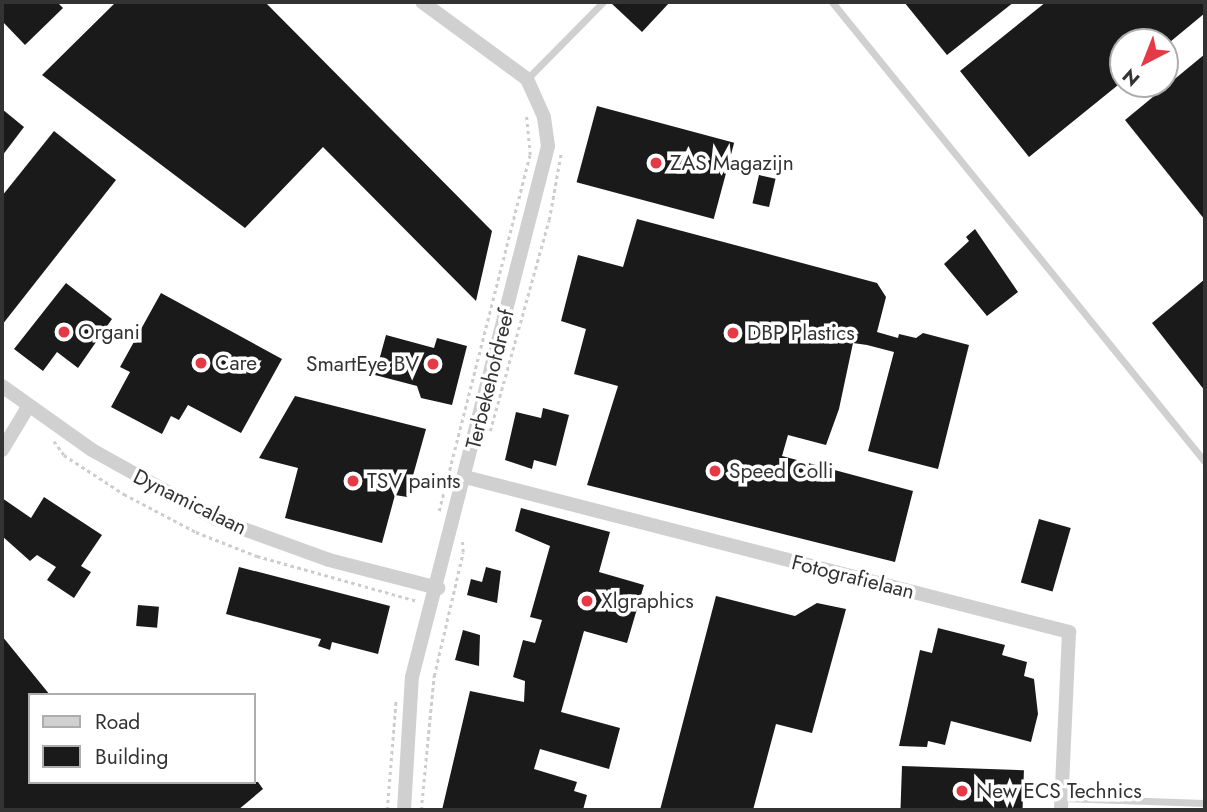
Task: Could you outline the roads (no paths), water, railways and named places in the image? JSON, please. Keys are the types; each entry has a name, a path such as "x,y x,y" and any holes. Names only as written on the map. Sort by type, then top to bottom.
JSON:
{"street":[{"name":"Terbekehofdreef","path":"404,810 412,677 438,588 544,174 548,146 544,117 527,79 422,2"},
{"name":"Dynamicalaan","path":"2,386 28,407 162,492 216,519 329,560 438,588"},
{"path":"2,450 28,407"},
{"name":"Fotografielaan","path":"465,477 1069,632 1061,804"}],"lane":[{"path":"527,79 603,2"},
{"path":"831,2 1205,462"},
{"path":"1061,804 1205,803"}],"place":[{"name":"ZAS Magazijn","path":"656,163"},
{"name":"Organi","path":"64,332"},
{"name":"DBP Plastics","path":"733,333"},
{"name":"Care","path":"201,363"},
{"name":"SmartEye BV","path":"433,364"},
{"name":"Speed Colli","path":"715,471"},
{"name":"TSV paints","path":"353,481"},
{"name":"Xlgraphics","path":"587,601"},
{"name":"New ECS Technics","path":"962,791"}]}
